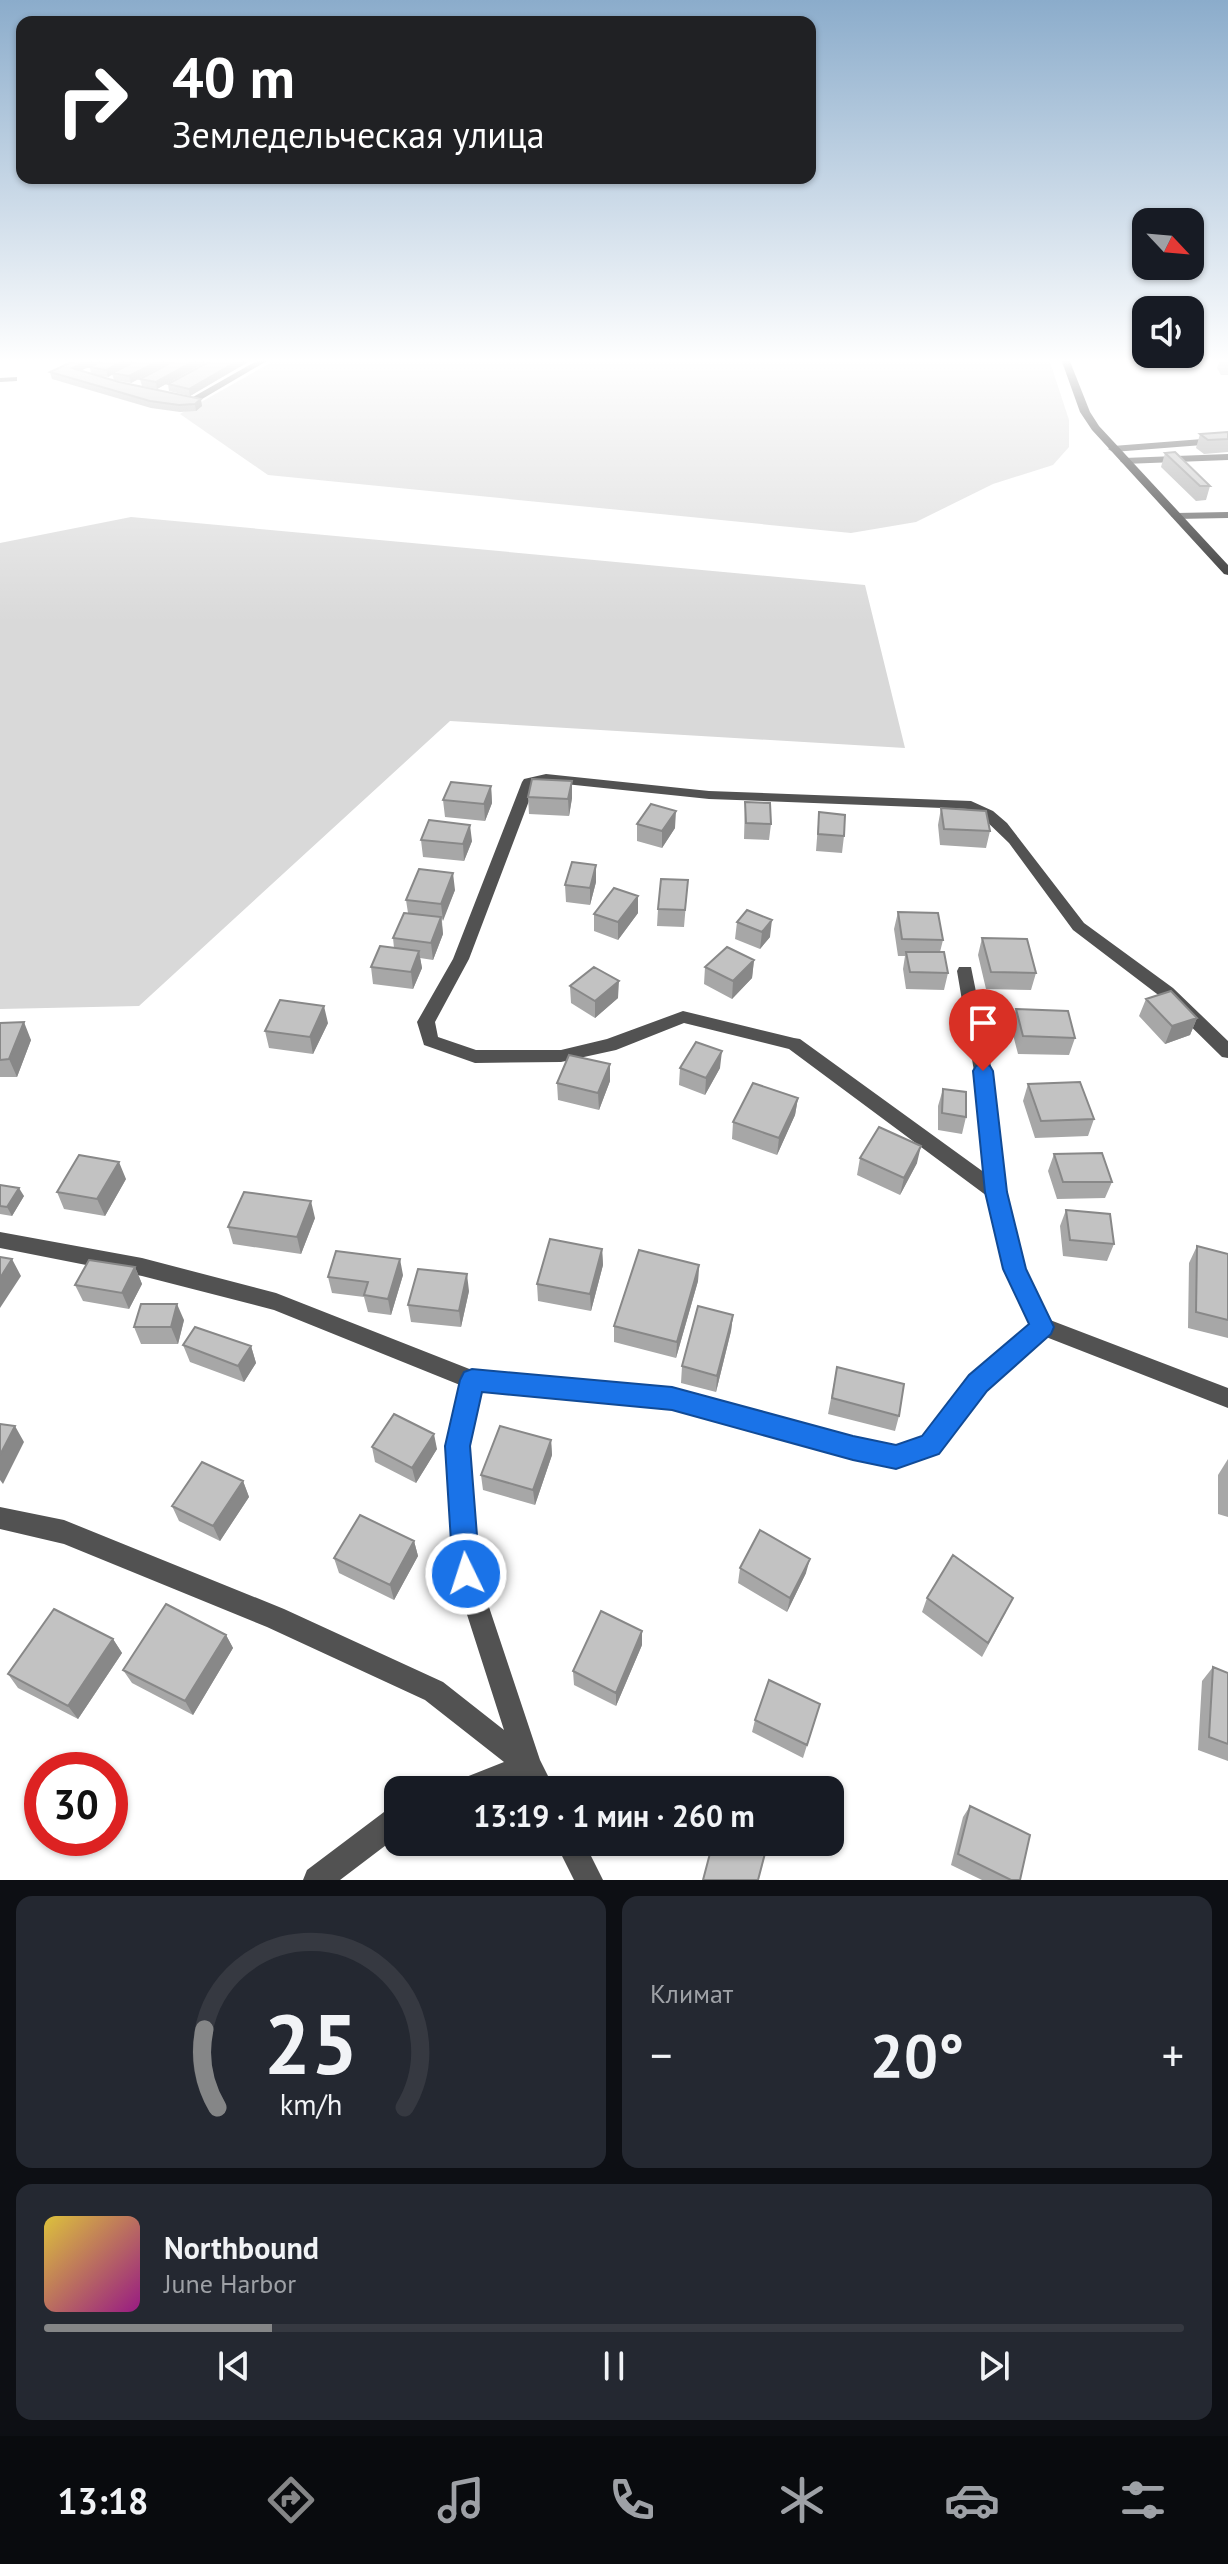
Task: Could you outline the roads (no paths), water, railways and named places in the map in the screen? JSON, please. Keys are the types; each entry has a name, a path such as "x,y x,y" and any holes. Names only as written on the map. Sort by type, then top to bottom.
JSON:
{"street":[{"path":"1113,449 1142,447"},
{"path":"1113,449 1228,572"},
{"path":"1176,516 1228,515"},
{"path":"996,1192 891,1112 794,1044 683,1017 610,1045 561,1056 475,1057 430,1041 426,1022 461,959 529,782 546,778 709,795 971,805 992,814 1045,879 1071,918 1160,987 1228,1052"},
{"path":"965,971 983,1071 996,1192 1015,1269 1043,1327 1228,1398"},
{"path":"0,1240 142,1267 276,1302 472,1380 672,1398 896,1457 930,1446 978,1383 1043,1327"},
{"path":"472,1380 457,1446 466,1574 535,1776"},
{"path":"0,1518 64,1532 275,1618 434,1691 529,1765"},
{"path":"501,1776 529,1765"},
{"path":"317,1880 384,1830"},
{"path":"576,1856 589,1880"}],"lane":[{"path":"1124,461 1228,457"},
{"path":"1170,460 1180,468"}]}
